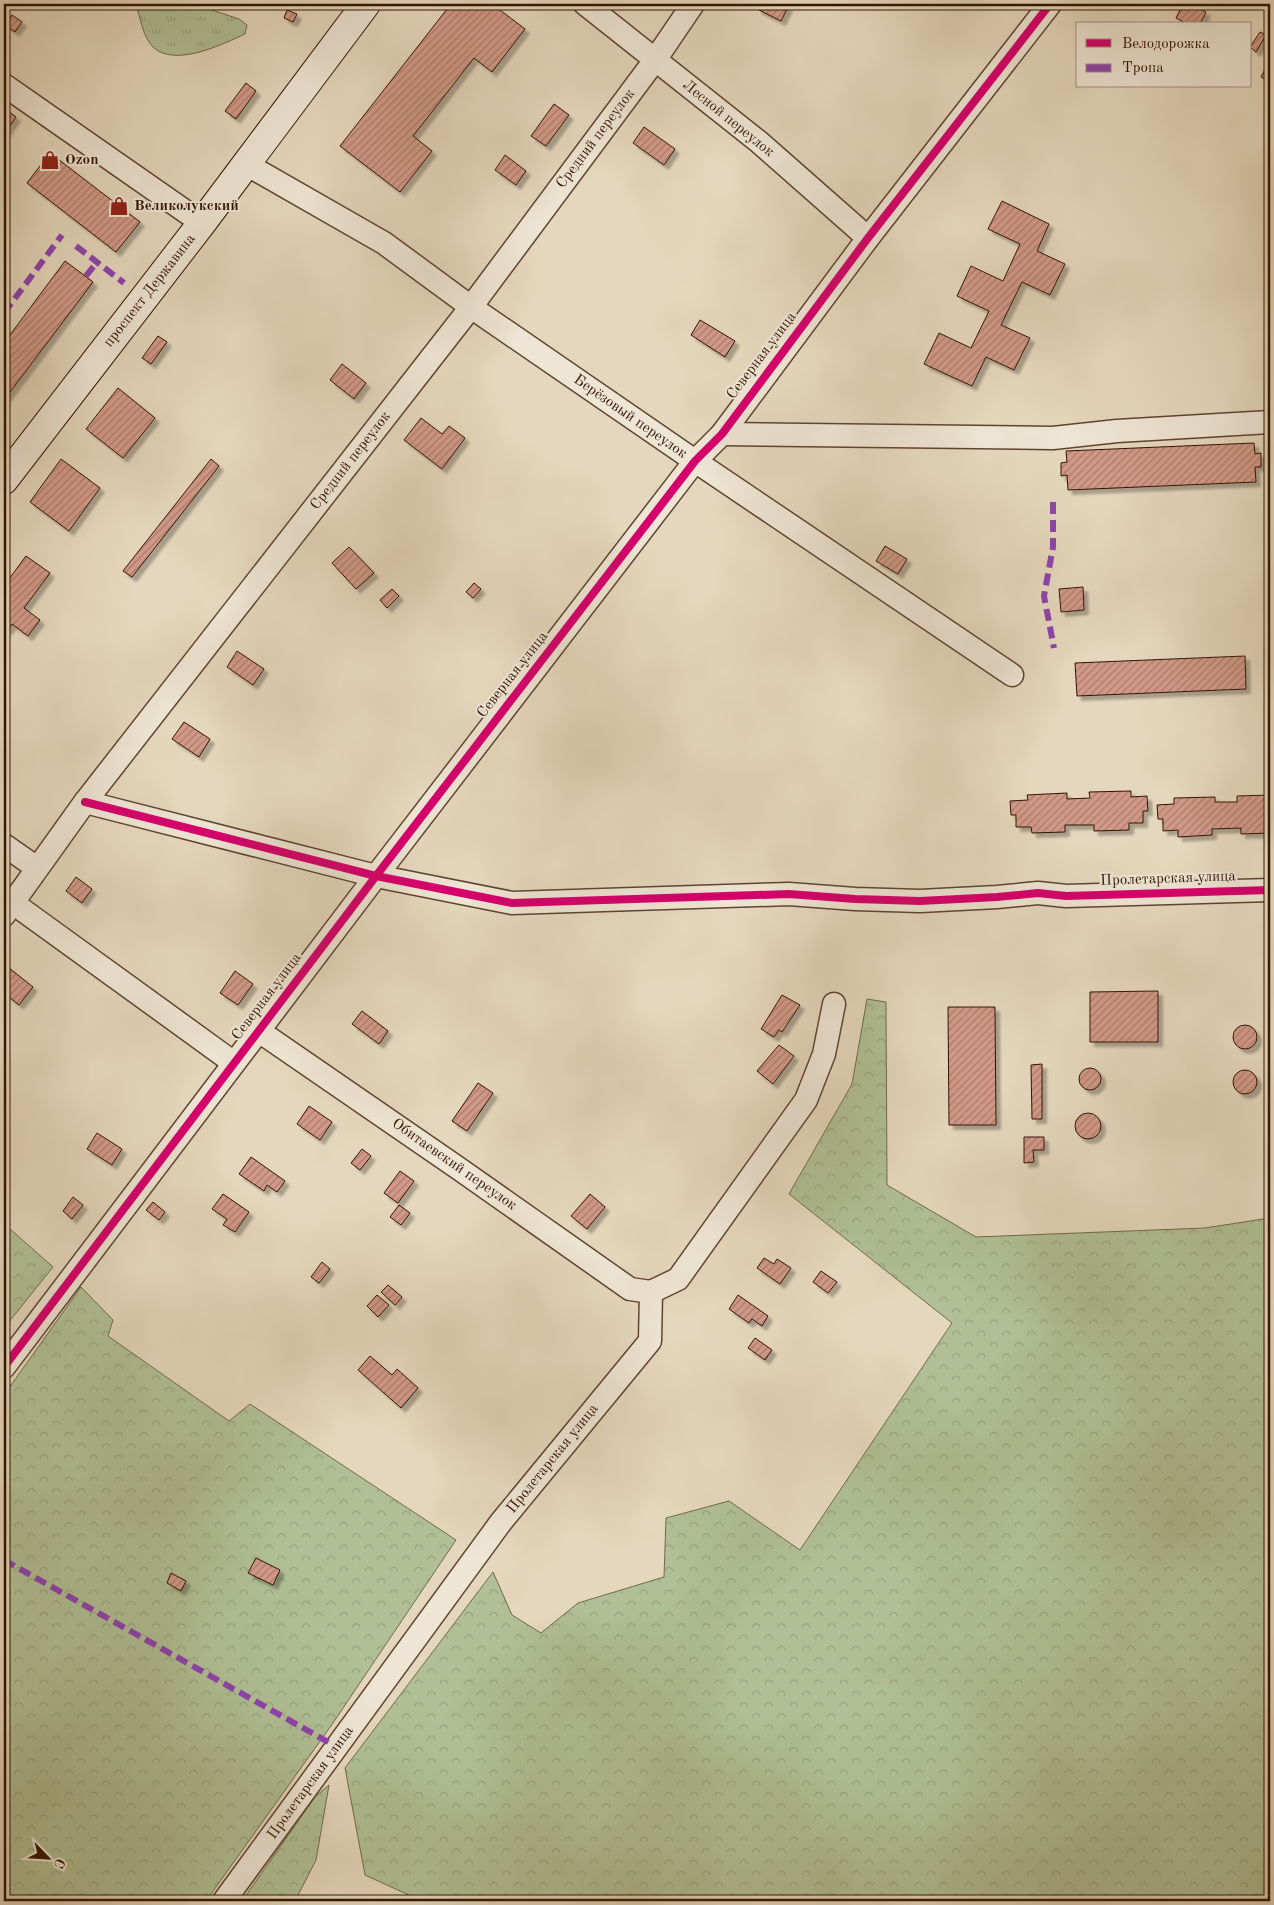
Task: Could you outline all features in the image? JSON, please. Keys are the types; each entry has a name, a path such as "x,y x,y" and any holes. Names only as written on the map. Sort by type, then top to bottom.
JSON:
{"main road":[{"name":"проспект Державина","path":"4,480 202,223 366,4"}],"street":[{"name":"Лесной переулок","path":"585,4 759,142 868,238"},
{"name":"Средний переулок","path":"9,909 85,802 471,307 655,60 693,4"},
{"name":"Северная улица","path":"4,1367 376,876 695,461 722,434 868,238 1050,4"},
{"path":"4,85 202,223"},
{"name":"Берёзовый переулок","path":"246,164 384,243 471,307 1012,675"},
{"path":"722,434 1053,438 1117,431 1270,422"},
{"name":"Пролетарская улица","path":"85,802 376,876 512,903 789,894 920,901 1038,893 1066,896 1270,890"},
{"path":"4,845 37,868"},
{"path":"9,909 234,1063"},
{"path":"651,1292 678,1279 806,1100 824,1054 834,1004"},
{"name":"Обитаевский переулок","path":"259,1031 458,1168 630,1290 651,1292"},
{"name":"Пролетарская улица","path":"224,1901 502,1522 650,1341 651,1292"}],"green space":[{"path":"136,4 194,4 239,19 247,25 245,34 212,48 186,55 162,53 153,47 147,38"},
{"path":"867,999 886,1002 887,1185 976,1237 1205,1228 1270,1218 1270,1901 422,1901 365,1875 345,1768 493,1572 512,1615 541,1633 578,1603 664,1577 666,1518 729,1501 800,1550 952,1323 789,1194 852,1084"},
{"path":"10,1229 53,1267 4,1328 4,1236"},
{"path":"81,1287 113,1320 108,1336 229,1421 250,1404 456,1540 333,1723 206,1901 4,1901 4,1395"},
{"path":"329,1785 316,1860 295,1901 242,1901 315,1797"}],"building":[{"path":"451,4 492,4 525,29 492,72 474,58 413,136 432,151 400,192 340,146"},
{"path":"759,4 782,4 788,7 781,21 757,9"},
{"path":"1183,4 1190,4 1206,12 1201,22 1183,22 1176,18"},
{"path":"287,10 297,14 293,22 284,18"},
{"path":"12,15 22,22 15,32 5,25"},
{"path":"1260,32 1266,35 1256,52 1252,49 1252,44"},
{"path":"1270,60 1270,82 1261,77"},
{"path":"246,83 256,91 236,119 225,111"},
{"path":"554,104 569,115 546,146 531,136"},
{"path":"4,108 16,117 4,134"},
{"path":"644,127 675,149 664,165 633,143"},
{"path":"50,153 140,222 116,252 27,183"},
{"path":"505,155 526,171 516,185 495,170"},
{"path":"1002,201 1049,224 1037,251 1065,264 1050,295 1022,282 1001,325 1030,338 1014,370 986,357 972,386 924,364 939,333 971,348 989,311 957,296 971,266 1003,281 1020,244 988,229"},
{"path":"65,261 93,282 4,400 4,343"},
{"path":"700,320 735,341 725,357 691,335"},
{"path":"158,336 167,342 151,364 142,358"},
{"path":"342,364 366,383 354,399 330,380"},
{"path":"118,388 155,418 123,458 86,429"},
{"path":"421,418 442,434 449,426 465,438 442,469 404,440"},
{"path":"1254,443 1255,454 1261,453 1261,467 1255,467 1256,482 1068,490 1067,475 1061,476 1061,463 1067,462 1066,451"},
{"path":"61,459 100,488 69,531 30,502"},
{"path":"211,459 219,466 132,577 123,571"},
{"path":"885,546 907,559 898,574 876,561"},
{"path":"349,547 374,573 356,589 332,563"},
{"path":"26,556 50,573 24,608 40,620 28,636 12,624 7,631 4,628 4,586"},
{"path":"474,583 481,589 473,598 466,592"},
{"path":"1083,587 1084,610 1061,612 1059,589"},
{"path":"392,589 399,596 387,608 380,600"},
{"path":"237,651 264,669 253,685 227,667"},
{"path":"1245,656 1246,689 1077,696 1075,663"},
{"path":"184,722 210,739 199,757 172,739"},
{"path":"1131,791 1131,797 1147,796 1148,811 1143,811 1143,823 1129,823 1129,830 1094,831 1094,825 1065,825 1065,832 1032,833 1031,827 1016,827 1016,815 1011,815 1010,801 1028,800 1027,795 1067,793 1067,799 1090,798 1089,792"},
{"path":"1270,795 1270,833 1241,834 1241,828 1212,829 1212,835 1178,837 1178,830 1163,831 1163,819 1158,819 1157,805 1174,804 1174,798 1215,797 1215,802 1237,802 1237,796"},
{"path":"76,877 92,889 82,903 66,891"},
{"path":"4,964 33,987 19,1005 4,993"},
{"path":"235,971 253,984 238,1005 220,993"},
{"path":"1158,991 1158,1042 1090,1042 1090,992"},
{"path":"782,995 800,1005 782,1032 779,1030 774,1037 761,1029"},
{"path":"948,1007 995,1007 996,1125 949,1125"},
{"path":"362,1011 388,1031 379,1044 352,1024"},
{"path":"1245,1025 1250,1026 1256,1032 1256,1042 1250,1048 1245,1049 1240,1048 1234,1042 1233,1037 1234,1032 1240,1026"},
{"path":"779,1045 794,1056 773,1084 757,1071"},
{"path":"1042,1064 1042,1119 1032,1119 1031,1065"},
{"path":"1086,1068 1094,1068 1101,1075 1101,1083 1094,1090 1086,1090 1079,1083 1079,1075"},
{"path":"1245,1070 1250,1071 1256,1077 1256,1087 1250,1093 1245,1094 1240,1093 1234,1087 1233,1082 1234,1077 1240,1071"},
{"path":"478,1083 493,1093 467,1131 452,1121"},
{"path":"309,1106 332,1122 320,1140 297,1124"},
{"path":"1088,1113 1097,1117 1101,1126 1097,1135 1088,1139 1079,1135 1075,1126 1079,1117"},
{"path":"97,1133 122,1149 112,1165 87,1149"},
{"path":"1024,1137 1044,1137 1044,1150 1033,1150 1034,1162 1024,1163"},
{"path":"362,1149 371,1156 360,1170 351,1163"},
{"path":"251,1157 285,1181 277,1192 267,1185 264,1191 239,1174"},
{"path":"400,1171 414,1181 398,1203 384,1193"},
{"path":"223,1194 249,1212 235,1232 223,1225 227,1219 212,1209"},
{"path":"590,1194 605,1207 587,1229 571,1216"},
{"path":"73,1197 83,1205 72,1219 63,1211"},
{"path":"153,1202 165,1212 159,1220 146,1210"},
{"path":"399,1205 410,1213 401,1225 390,1217"},
{"path":"764,1258 774,1264 777,1259 791,1268 780,1284 757,1268"},
{"path":"322,1262 330,1269 319,1283 311,1277"},
{"path":"821,1271 837,1282 828,1293 813,1282"},
{"path":"388,1285 402,1297 395,1305 381,1292"},
{"path":"377,1295 389,1305 378,1317 367,1306"},
{"path":"738,1295 768,1316 762,1326 752,1319 749,1323 729,1309"},
{"path":"755,1338 772,1350 765,1360 748,1348"},
{"path":"370,1356 392,1375 397,1369 418,1388 401,1408 358,1370"},
{"path":"256,1558 280,1570 273,1585 248,1573"},
{"path":"171,1573 186,1581 181,1591 167,1583"}],"marked path":[{"path":"4,313 62,235"},
{"path":"76,246 124,283"},
{"path":"86,276 97,262"},
{"path":"1053,502 1053,547 1044,596 1054,648"},
{"path":"4,1560 337,1747"}],"cycle path":[{"path":"4,1367 376,876 695,461 722,434 868,238 1050,4"},
{"path":"85,802 376,876 512,903 789,894 920,901 1038,893 1066,896 1270,890"}],"place":[{"name":"Ozon","path":"50,160"},
{"name":"Великолукский","path":"119,206"}]}
